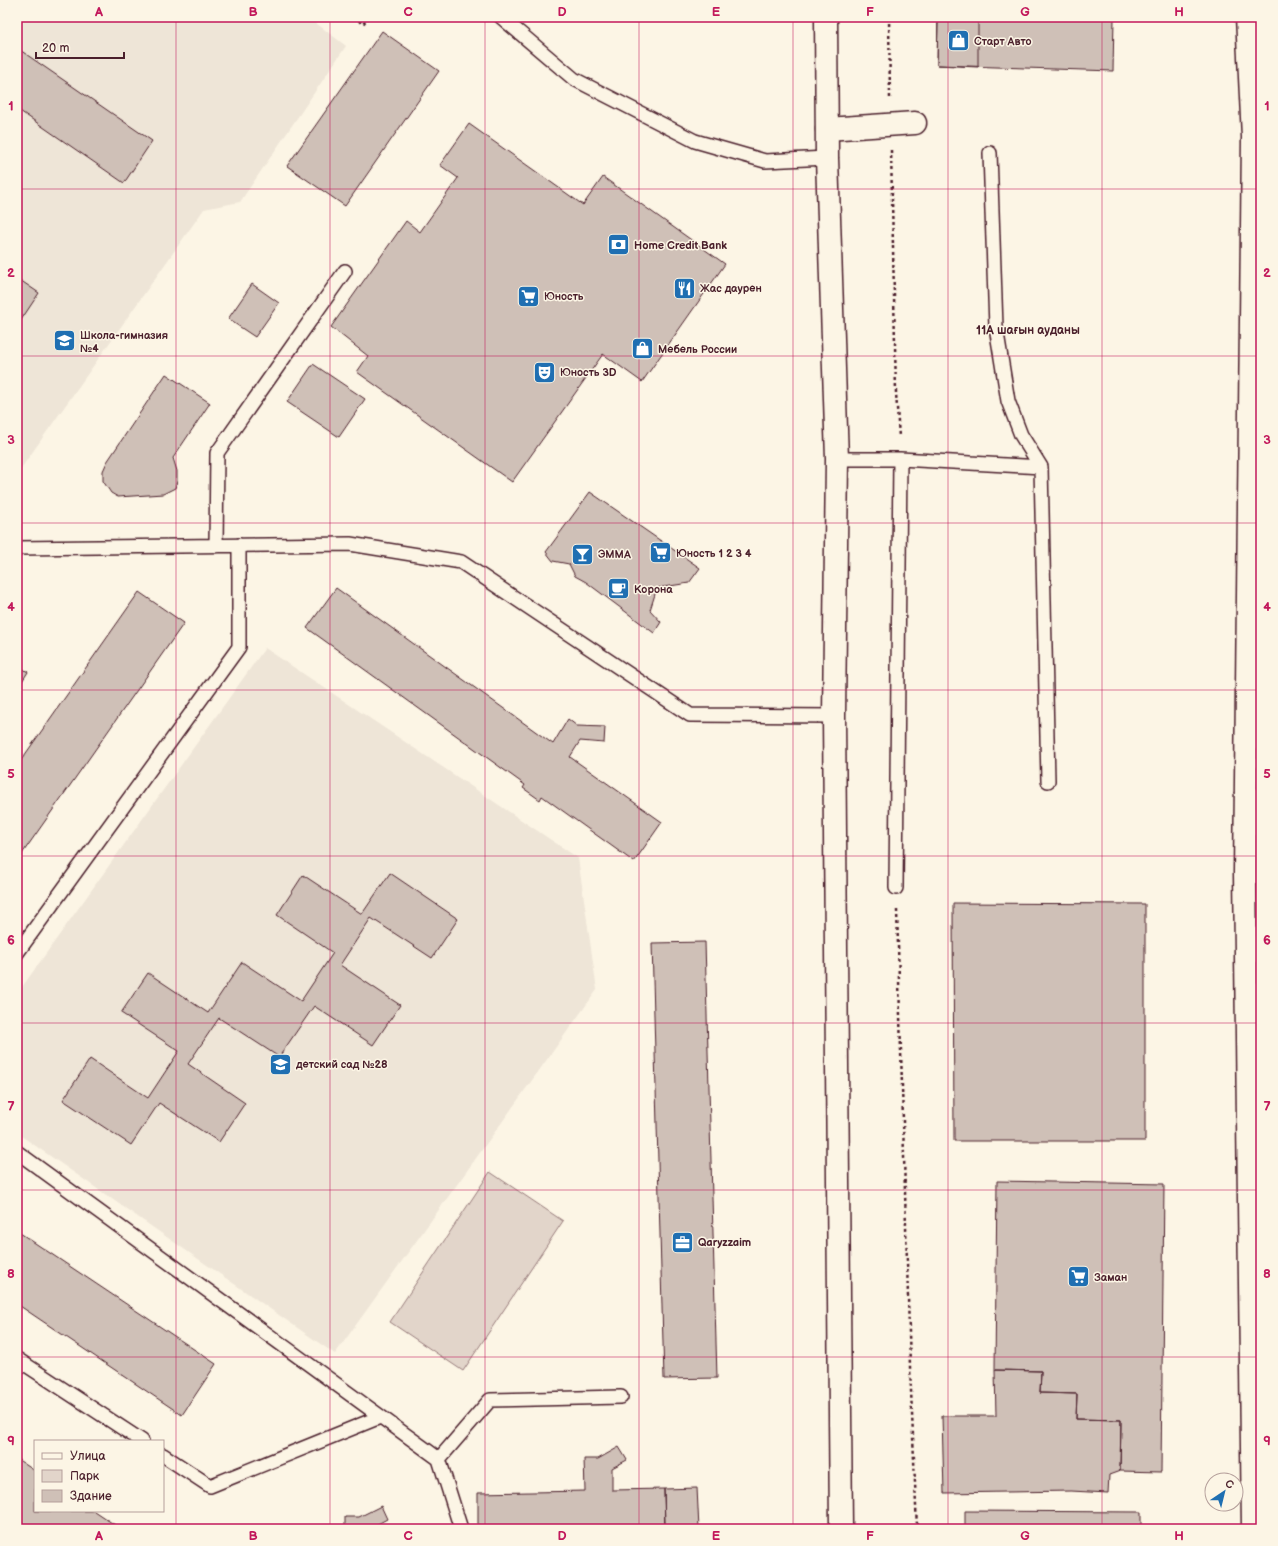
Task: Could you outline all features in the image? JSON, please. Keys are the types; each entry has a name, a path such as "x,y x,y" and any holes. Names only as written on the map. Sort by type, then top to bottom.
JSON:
{"main road":[{"path":"826,17 827,158 837,459 834,716 841,1529"},
{"path":"1247,17 1257,134 1245,872 1253,1529"},
{"path":"827,129 915,123"}],"lane":[{"path":"501,17 574,79 695,141 765,161 827,158"},
{"path":"990,153 996,327 1008,402 1021,435 1041,467 1048,781"},
{"path":"216,546 217,453 345,271"},
{"path":"837,459 900,460 1041,467"},
{"path":"896,888 900,460"},
{"path":"17,549 350,544 461,562 690,715 834,716"},
{"path":"17,953 239,647 239,545"},
{"path":"17,1152 439,1459 461,1529"},
{"path":"17,1359 140,1440"},
{"path":"439,1459 490,1400 621,1397"},
{"path":"164,1456 210,1486 380,1417"}],"path":[{"path":"354,17 363,24 368,17"},
{"path":"889,17 896,393 900,460"},
{"path":"896,888 910,1367 917,1529"}],"shaded area":[{"name":"Школа-гимназия №4","path":"17,17 308,17 346,46 240,202 204,209 17,474"},
{"name":"детский сад №28","path":"265,648 578,858 597,990 335,1354 17,1133 17,994"}],"green space":[{"path":"490,1172 563,1221 463,1371 390,1322"}],"building":[{"path":"938,17 1114,18 1113,71 937,65"},
{"name":"Старт Авто","path":"938,17 978,17 978,67 937,65"},
{"path":"382,31 439,71 345,206 287,166"},
{"path":"17,48 152,141 124,183 20,111 17,115"},
{"name":"Юность","path":"469,124 583,205 603,177 725,264 642,382 603,354 512,482 357,372 368,356 331,327 406,221 420,232 458,178 440,165"},
{"path":"17,278 39,293 17,326"},
{"path":"252,284 279,303 255,337 228,319"},
{"path":"313,364 365,399 339,437 287,402"},
{"path":"166,374 210,403 173,458 177,471 175,488 163,494 118,497 111,493 103,481 103,471 107,462"},
{"path":"590,492 700,568 689,583 657,588 650,610 661,622 654,633 586,582 575,576 569,564 553,561 546,552"},
{"path":"336,588 553,744 568,719 577,726 605,727 604,743 580,741 570,757 662,822 634,862 542,796 540,800 523,788 525,785 307,628"},
{"path":"139,592 184,623 17,861 17,766"},
{"path":"17,665 28,672 17,689"},
{"path":"390,873 458,919 432,958 371,918 340,965 400,1005 373,1045 314,1006 279,1057 219,1018 188,1064 245,1103 219,1142 159,1103 131,1145 63,1100 90,1059 148,1098 179,1051 121,1013 148,973 208,1013 242,962 301,1001 333,953 277,915 303,875 362,914"},
{"path":"953,903 1145,904 1145,1141 954,1141"},
{"path":"705,942 717,1378 664,1379 652,943"},
{"name":"Заман","path":"997,1181 1164,1184 1161,1472 1120,1471 1121,1420 1076,1419 1077,1394 1040,1393 1041,1371 995,1370"},
{"path":"17,1231 216,1364 182,1415 17,1304"},
{"path":"995,1370 1041,1371 1040,1393 1077,1394 1076,1419 1121,1420 1120,1471 1109,1475 1108,1493 1071,1491 944,1493 942,1416 996,1416"},
{"path":"619,1447 627,1460 612,1468 612,1490 664,1489 665,1529 478,1529 478,1493 585,1491 584,1459 598,1459"},
{"path":"17,1459 34,1470 34,1512 96,1512 121,1529 24,1529 17,1524"},
{"path":"697,1488 699,1529 665,1529 664,1489"},
{"path":"381,1506 387,1519 372,1527 372,1529 345,1529 345,1517 359,1517"},
{"path":"965,1511 1141,1512 1141,1529 965,1529"}],"place":[{"name":"Старт Авто","path":"958,41"},
{"name":"Home Credit Bank","path":"619,245"},
{"name":"Жас даурен","path":"685,288"},
{"name":"Юность","path":"528,296"},
{"name":"Школа-гимназия №4","path":"64,341"},
{"name":"Мебель России","path":"642,349"},
{"name":"Юность 3D","path":"544,372"},
{"name":"Юность 1 2 3 4","path":"661,553"},
{"name":"ЭММА","path":"582,554"},
{"name":"Корона","path":"618,589"},
{"name":"детский сад №28","path":"281,1064"},
{"name":"Qaryzzaim","path":"683,1242"},
{"name":"Заман","path":"1079,1277"}],"district":[{"name":"11А шағын ауданы","path":"1028,330"}]}
